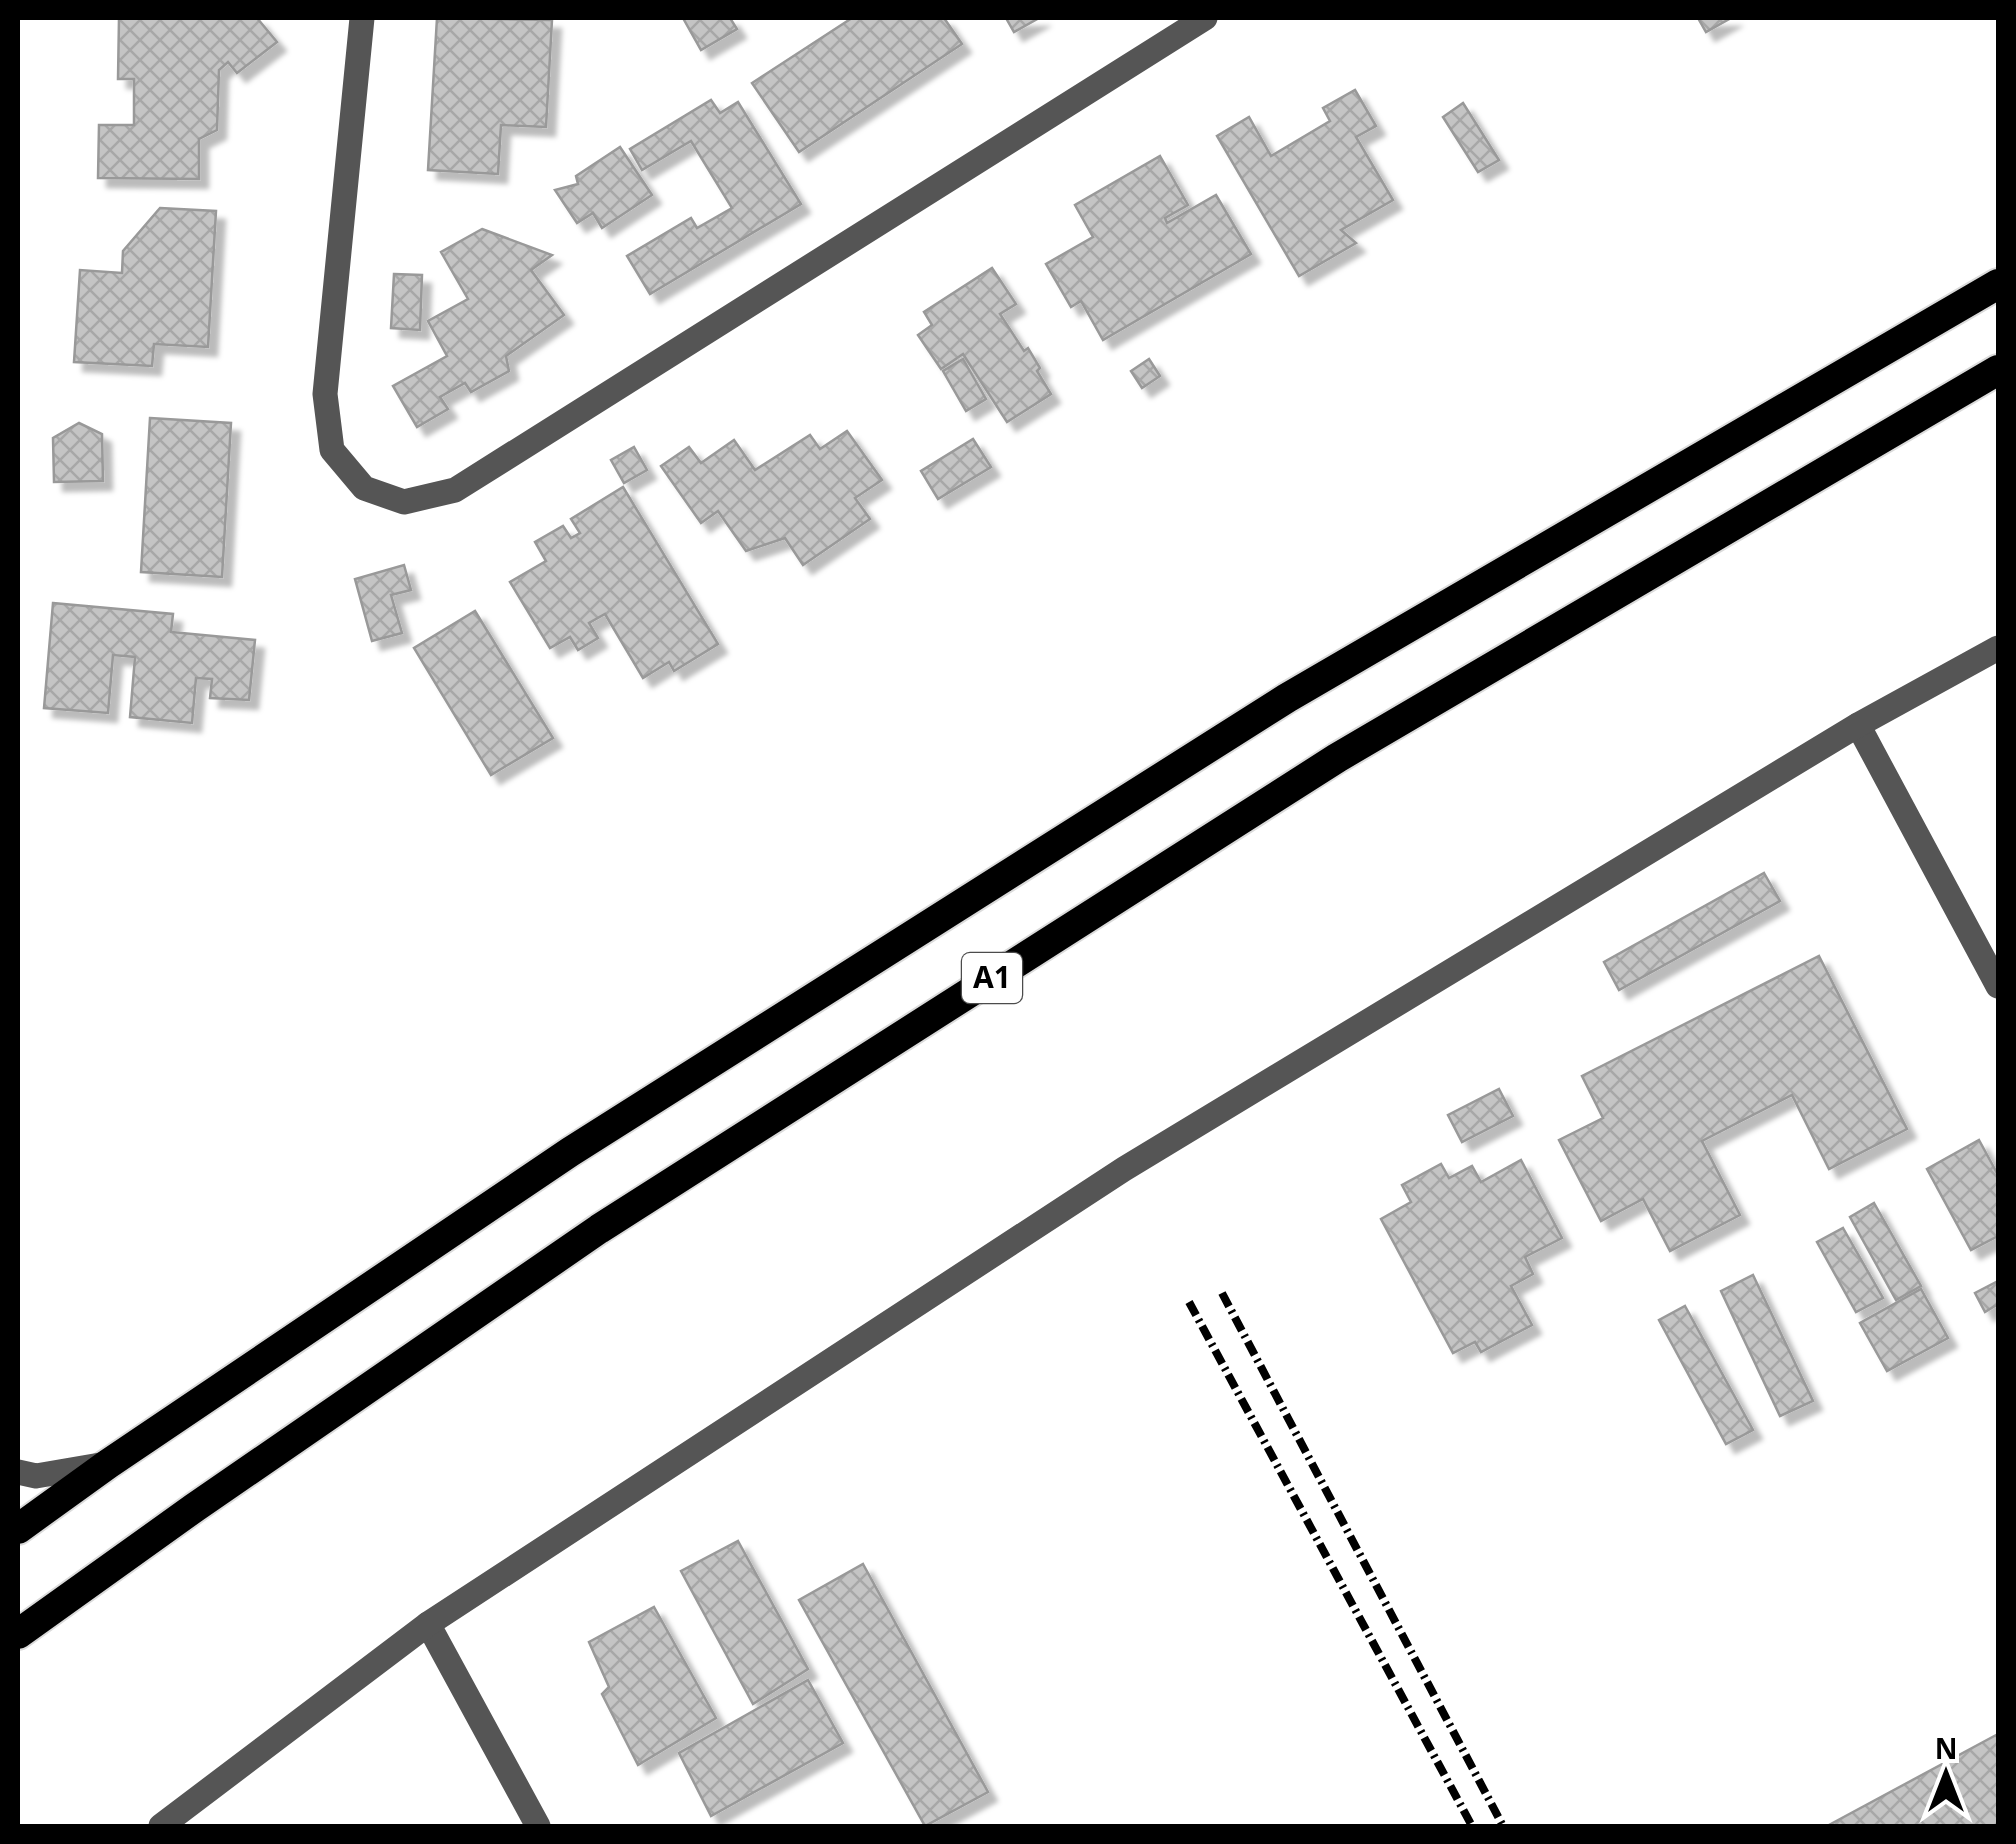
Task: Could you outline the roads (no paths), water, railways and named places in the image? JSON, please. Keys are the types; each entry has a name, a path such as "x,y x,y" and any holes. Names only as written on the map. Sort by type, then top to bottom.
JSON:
{"highway":[{"name":"A1","path":"18,1529 570,1152 1287,698 1998,284"},
{"name":"A1","path":"18,1634 599,1229 1337,758 1998,370"}],"street":[{"path":"362,18 325,394 332,450 364,488 404,502 455,490 1205,18"},
{"path":"161,1826 428,1624 1124,1169 1858,725 1998,648"},
{"path":"1858,725 1998,986"},
{"path":"18,1472 36,1476 108,1464"},
{"path":"428,1624 538,1826"}],"railway":[{"path":"1222,1293 1503,1826"},
{"path":"1189,1302 1472,1826"}]}
